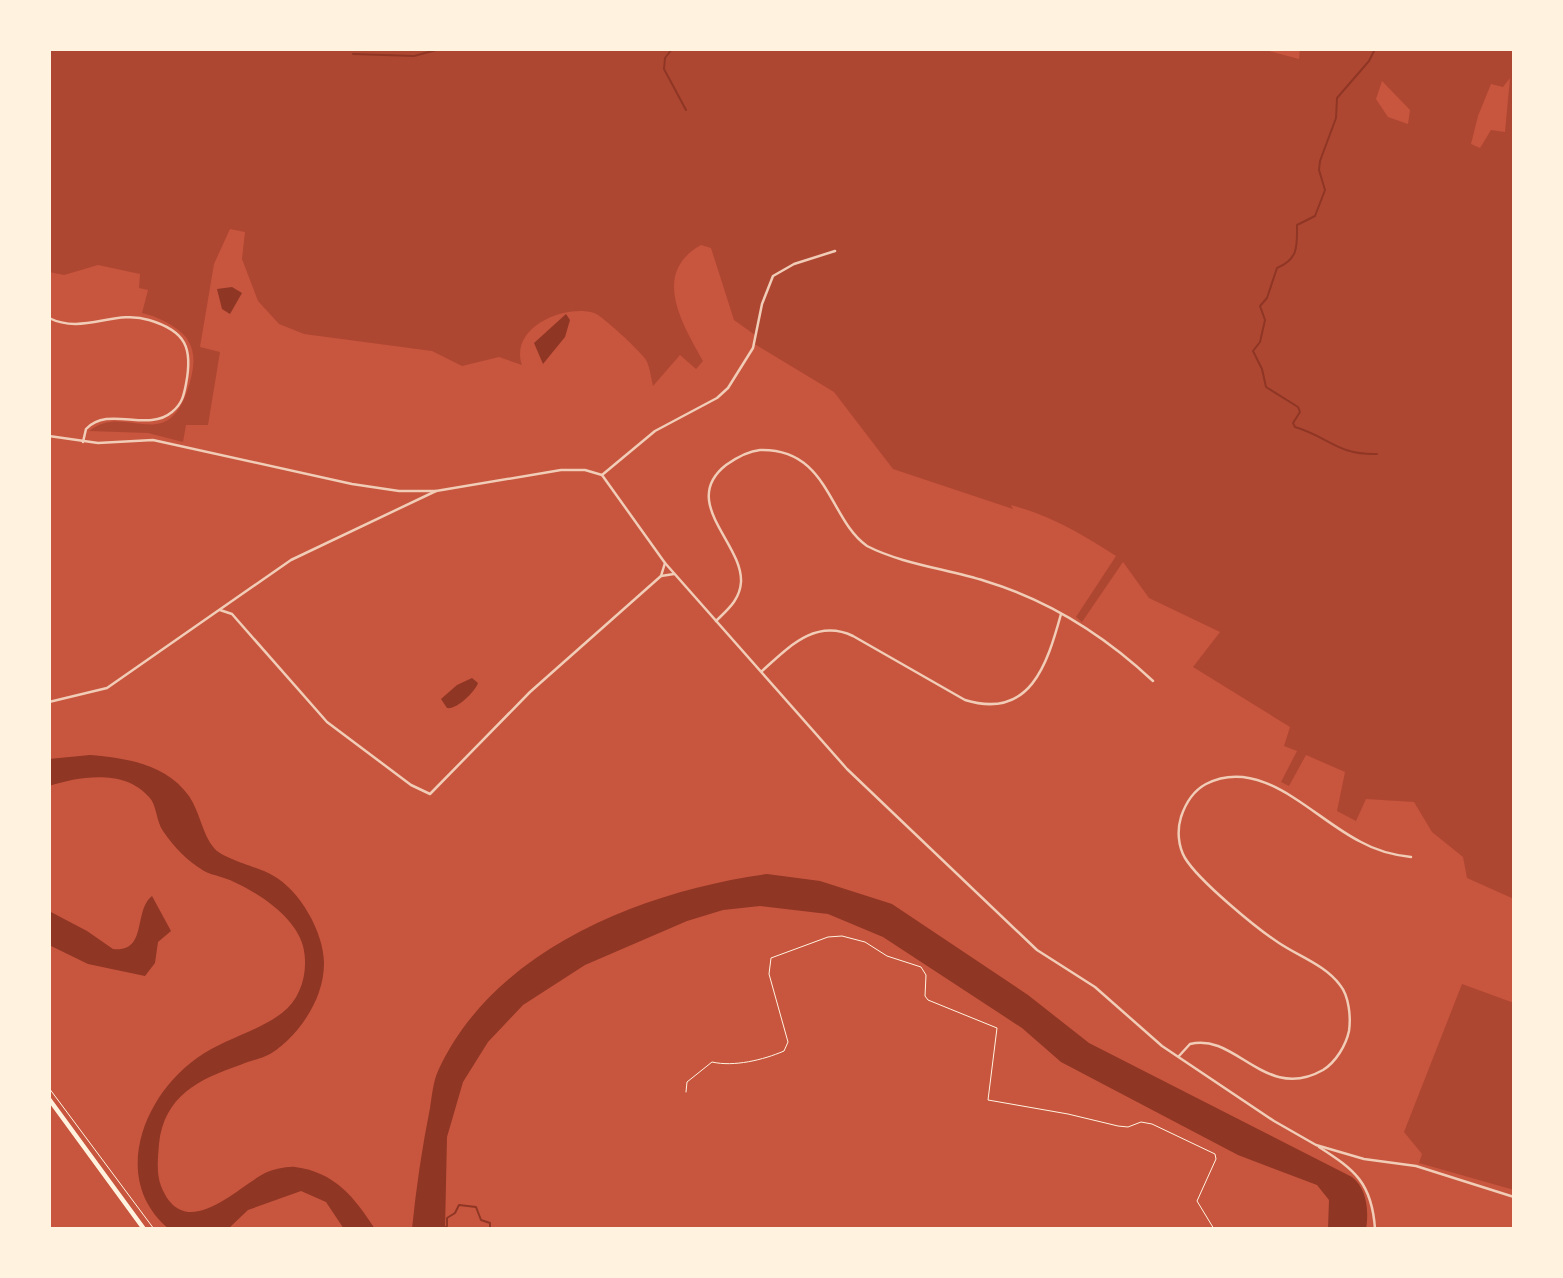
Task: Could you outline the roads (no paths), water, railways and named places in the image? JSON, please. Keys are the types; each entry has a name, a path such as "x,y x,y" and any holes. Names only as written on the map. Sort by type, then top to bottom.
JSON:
{"highway":[{"path":"49,1099 144,1229"}],"street":[{"path":"602,475 654,431 717,398 728,388 753,348 762,304 773,276 794,264 835,251"},
{"path":"49,318 82,326 134,318 148,319 178,335 187,346 190,358 187,380 183,399 175,411 157,420 103,419 86,429 83,442"},
{"path":"49,436 83,442 153,440 352,484 417,491 436,491 561,470 585,470 602,475 674,574 848,769 1037,950 1095,987 1162,1046 1274,1121 1354,1170 1368,1190 1375,1229"},
{"path":"716,621 734,603 741,581 737,557 712,515 711,489 725,466 746,454 761,450 793,458 817,475 856,537 867,546 997,585 1061,614 1109,644 1153,681"},
{"path":"417,491 418,500"},
{"path":"49,702 107,688 291,560 436,491"},
{"path":"229,603 232,614 327,722 411,785 430,794 530,692 661,576 665,563"},
{"path":"661,576 674,574"},
{"path":"220,610 232,614"},
{"path":"762,671 803,637 835,629 853,636 965,700 984,706 1002,706 1024,690 1049,658 1061,614"},
{"path":"1179,1056 1190,1044 1209,1043 1269,1076 1294,1079 1322,1070 1334,1060 1349,1026 1349,1007 1342,986 1325,970 1265,932 1198,873 1185,857 1179,826 1188,801 1199,788 1219,777 1229,776 1239,776 1270,785 1319,813 1359,842 1379,851 1411,857"},
{"path":"1316,1145 1364,1159 1416,1166 1514,1197"}],"waterway":[{"path":"353,54 414,56 440,49"},
{"path":"672,49 665,58 664,69 686,110"},
{"path":"1375,49 1369,61 1337,98 1336,118 1320,161 1319,170 1325,190 1315,216 1297,225 1293,256 1277,268 1267,298 1260,306 1265,320 1260,342 1253,351 1262,369 1266,387 1298,407 1300,412 1293,423 1295,427 1342,449 1377,454"},
{"path":"443,1229 447,1226 447,1218 455,1213 459,1205 476,1207 481,1220 490,1223 490,1229"}]}
